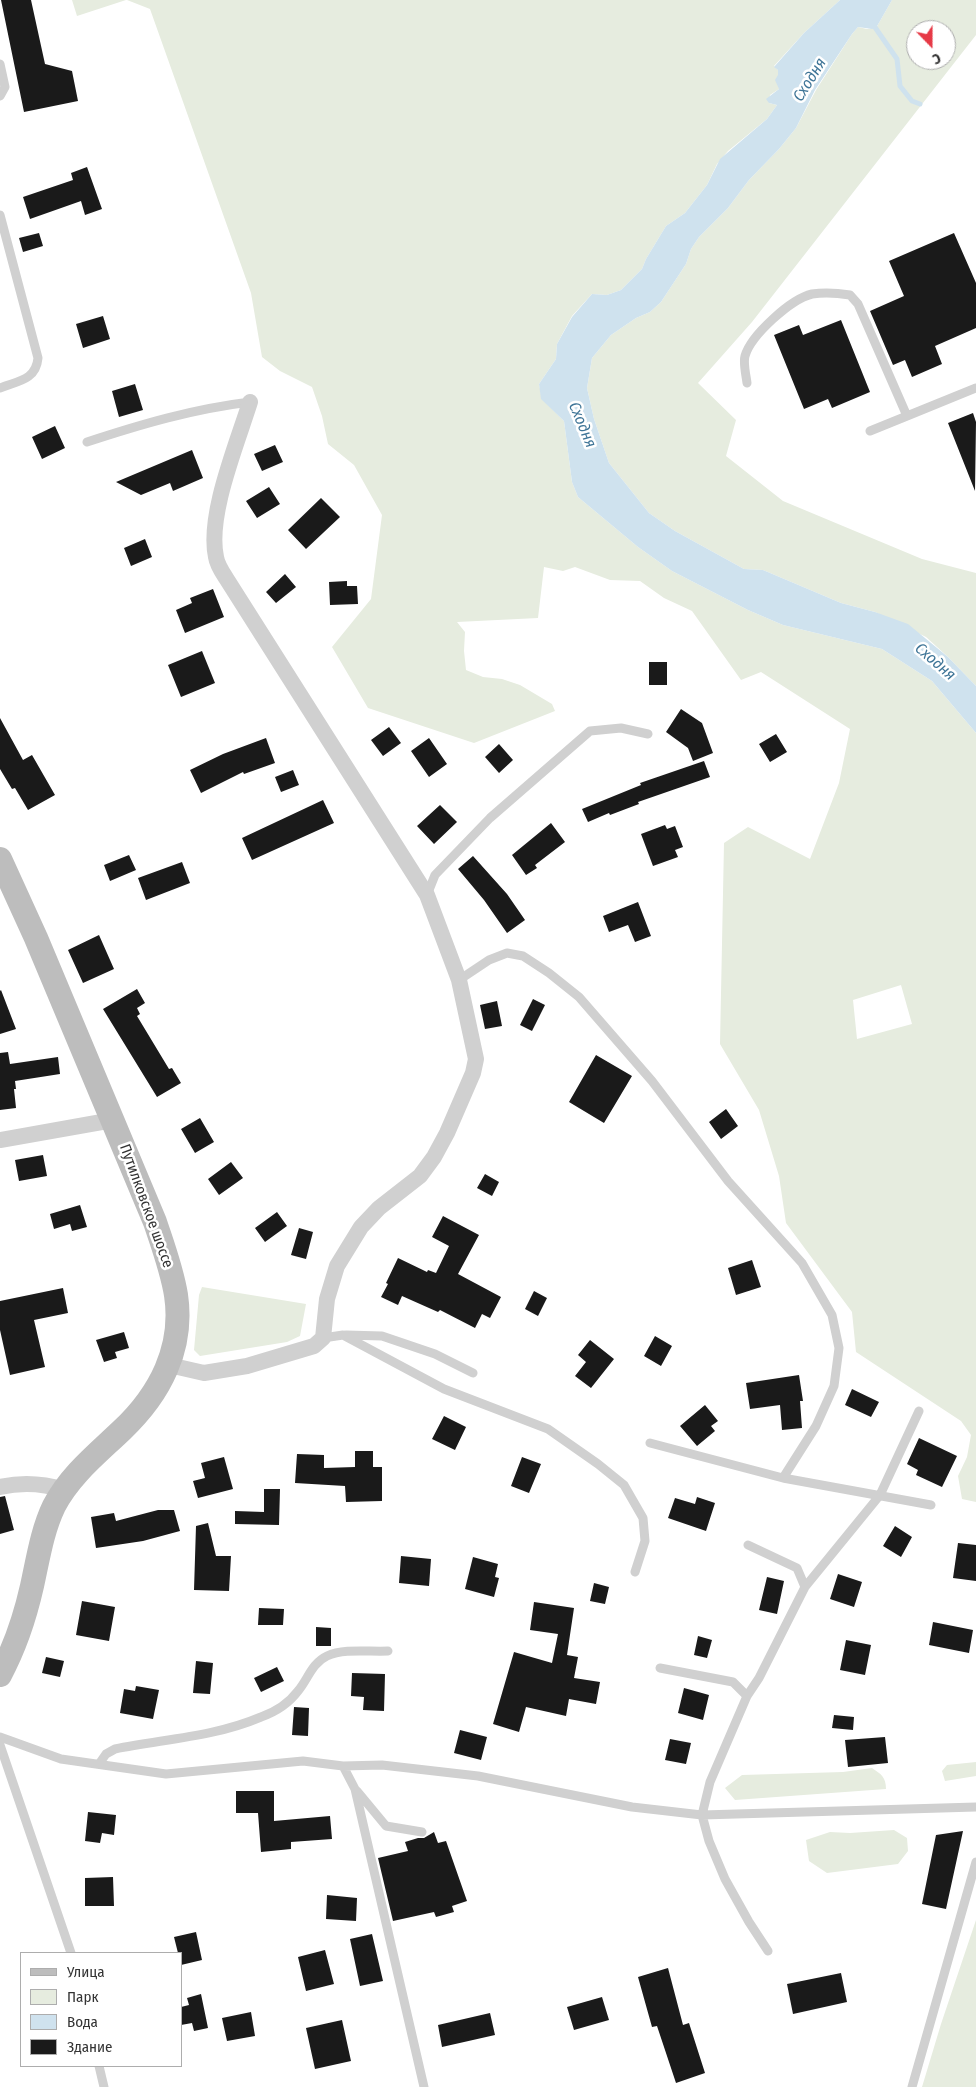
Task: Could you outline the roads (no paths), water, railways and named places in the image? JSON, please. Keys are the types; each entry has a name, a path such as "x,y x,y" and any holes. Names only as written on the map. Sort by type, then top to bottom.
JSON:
{"main road":[{"name":"Путилковское шоссе","path":"0,859 36,938 155,1222 176,1295 177,1319 169,1365 157,1389 143,1408 89,1460 64,1490 54,1506 45,1531 18,1636 0,1675"}],"street":[{"path":"169,1365 204,1372 247,1366 314,1346 323,1338 327,1299 337,1266 361,1227 379,1208 420,1176 434,1156 447,1133 473,1073 476,1059 459,980 427,894 226,578 216,559 214,541 220,494 250,402"},
{"path":"0,1140 113,1120"},
{"path":"0,1487 23,1483 45,1484 64,1490"}],"lane":[{"path":"0,64 5,87 0,96"},
{"path":"0,215 38,358 37,367 32,376 0,388"},
{"path":"747,383 744,357 753,341 784,309 811,294 837,293 850,295 858,304 907,416"},
{"path":"870,431 976,388"},
{"path":"88,442 160,418 214,406 250,402"},
{"path":"427,894 435,875 490,818 590,732 621,728 648,734"},
{"path":"459,980 489,960 507,953 523,956 549,973 579,997 652,1081 728,1181 802,1263 832,1315 839,1348 834,1386 816,1426 784,1478"},
{"path":"323,1338 343,1335 382,1336 436,1354 474,1374"},
{"path":"343,1335 444,1389 548,1429 624,1485 643,1518 645,1541 635,1572"},
{"path":"768,1951 725,1879 709,1841 702,1815 710,1782 747,1696 759,1678 804,1588 880,1495 919,1411"},
{"path":"650,1443 784,1478 931,1505"},
{"path":"748,1545 797,1568 804,1588"},
{"path":"99,1764 106,1754 115,1749 187,1738 261,1717 283,1705 298,1692 314,1666 329,1655 343,1652 388,1651"},
{"path":"660,1668 733,1682 747,1696"},
{"path":"0,1737 61,1759 166,1774 303,1761 343,1766 382,1765 478,1776 632,1807 702,1815 976,1807"},
{"path":"0,1745 70,1952"},
{"path":"343,1766 355,1788 386,1826 422,1832"},
{"path":"355,1788 424,2087"},
{"path":"912,2087 976,1862"},
{"path":"99,2067 104,2087"}],"water":[{"name":"Сходня","path":"840,0 892,0 876,28 858,27 852,34 815,90 796,128 749,180 728,208 699,237 691,249 686,264 661,302 650,312 636,318 611,335 592,358 587,388 594,419 609,463 649,513 675,531 744,569 763,570 841,603 875,612 908,624 948,657 976,686 976,733 932,681 882,649 783,625 748,610 672,571 638,547 578,497 572,482 564,421 541,399 539,384 556,359 557,344 572,317 592,294 607,295 621,290 642,269 666,226 685,213 707,185 720,159 767,119 777,105 769,103 766,99 779,89 775,80 778,70 774,67 804,33"}],"waterway":[{"path":"872,23 897,59 900,86 912,101 920,104"}]}
